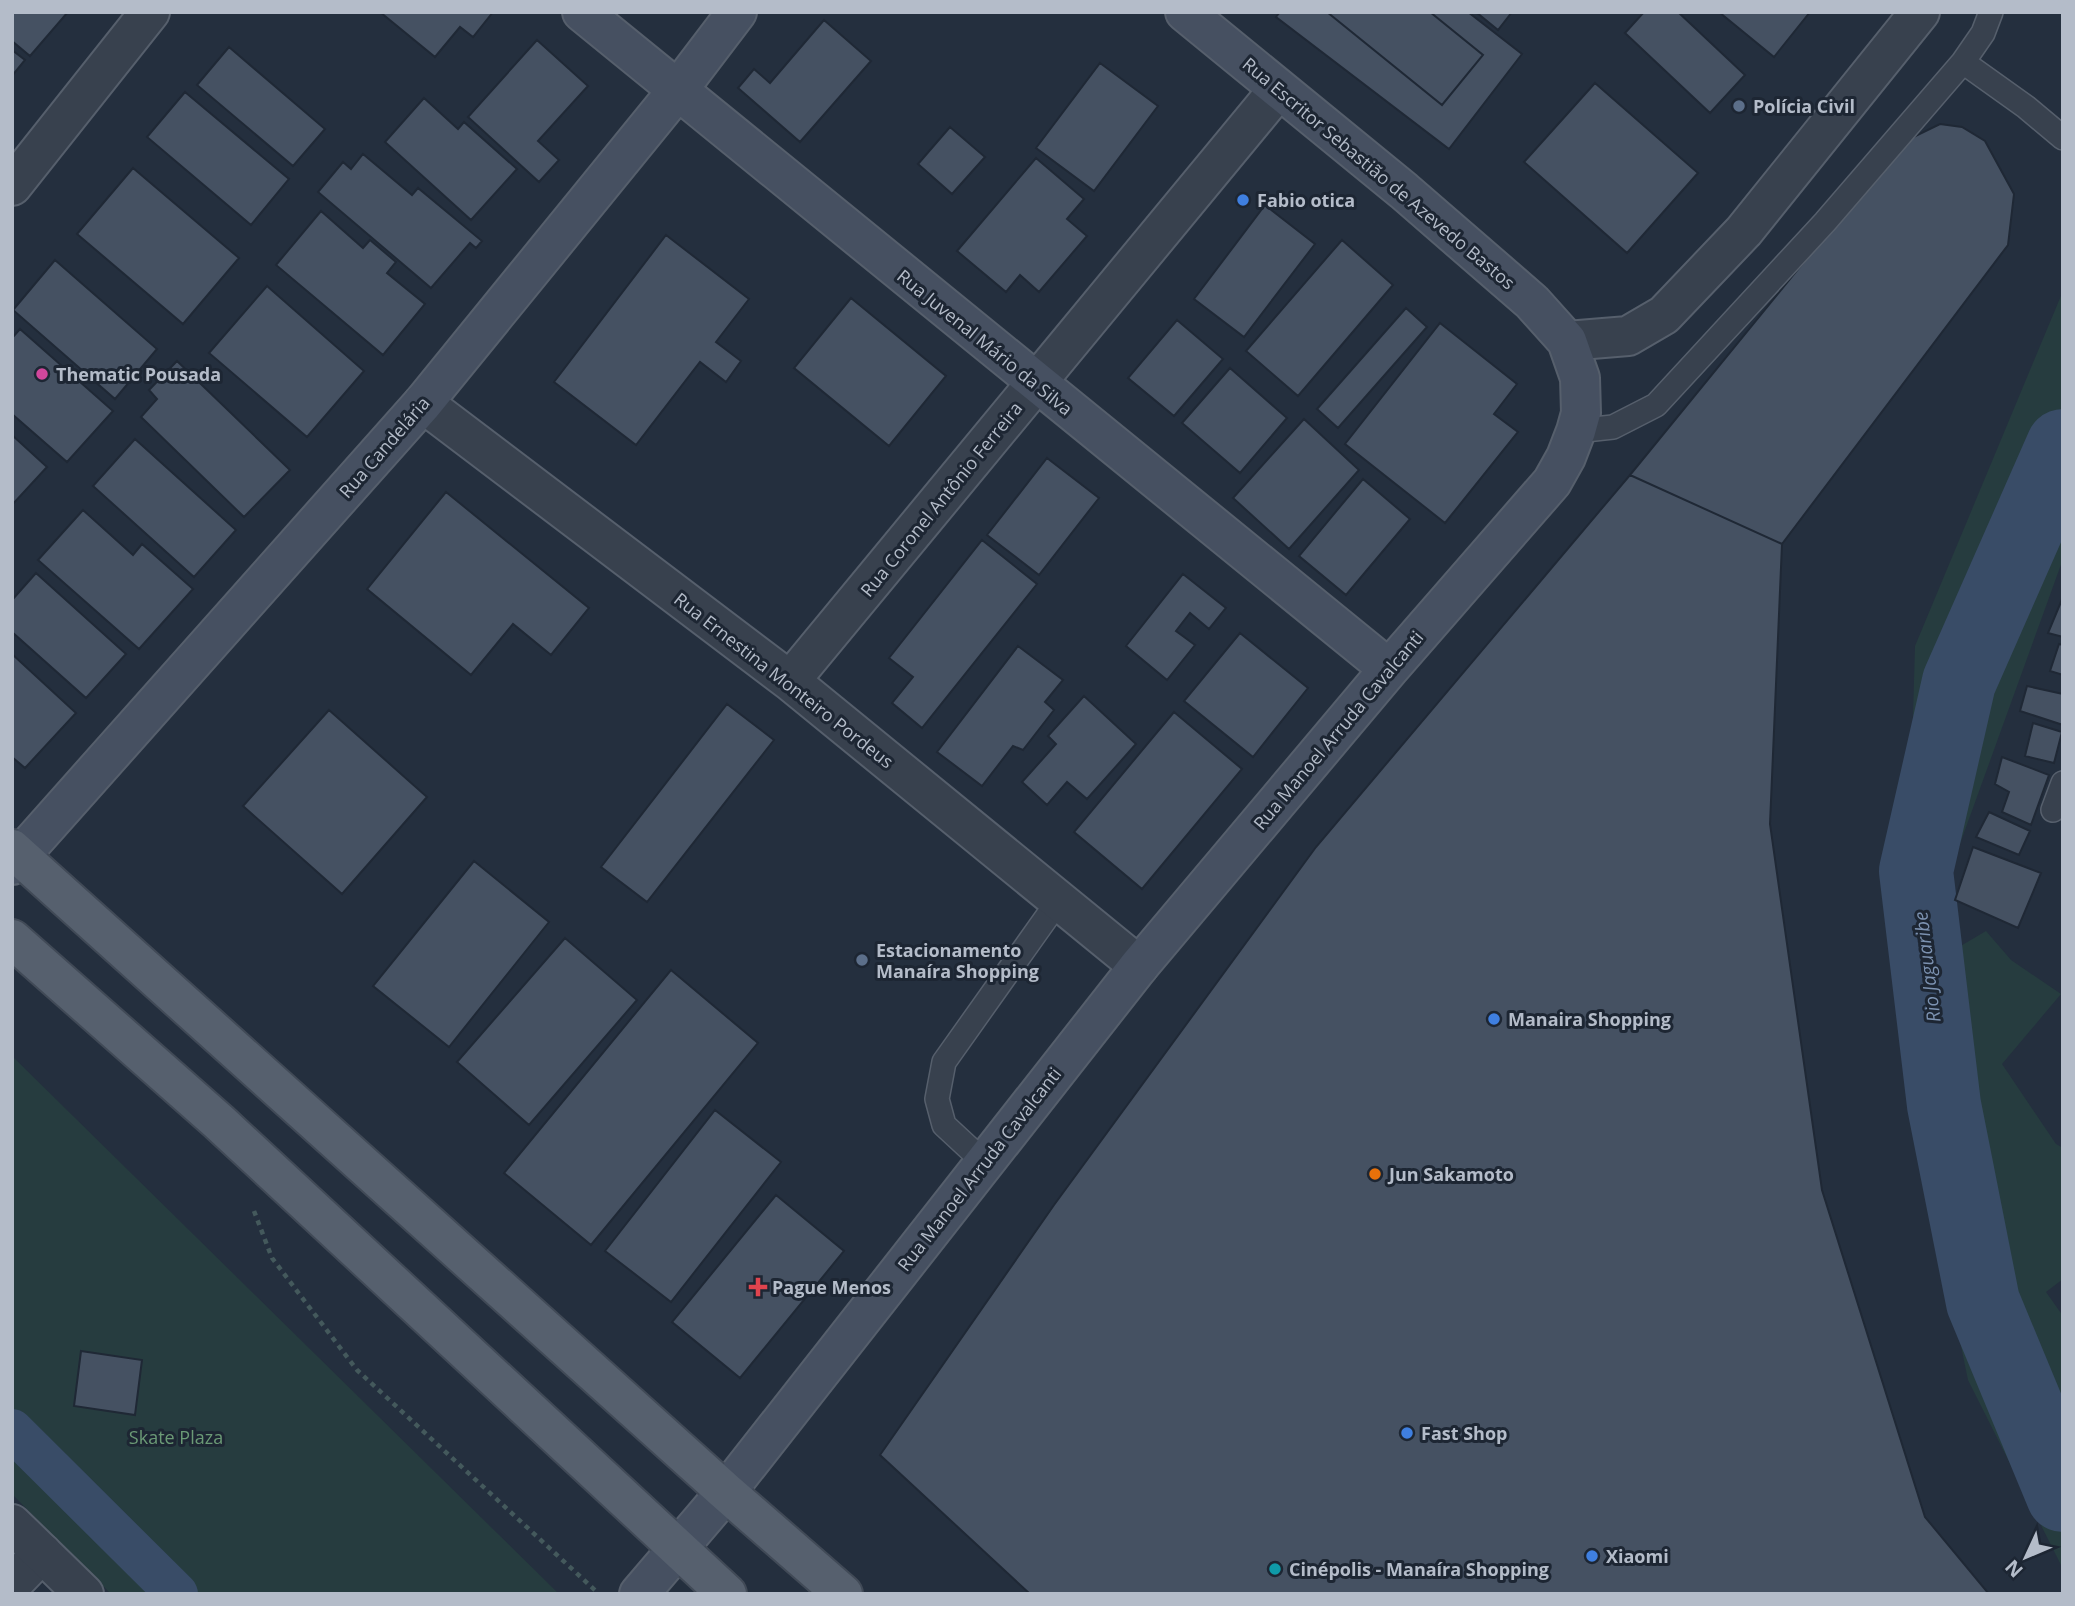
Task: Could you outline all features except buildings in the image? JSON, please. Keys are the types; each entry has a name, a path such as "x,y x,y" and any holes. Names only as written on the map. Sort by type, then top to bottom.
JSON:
{"main road":[{"name":"Rua Juvenal Mário da Silva","path":"582,12 1389,669"},
{"name":"Rua Candelária","path":"15,857 423,403 677,91 737,12"},
{"name":"Rua Escritor Sebastião de Azevedo Bastos","path":"1206,19 1278,90 1404,191 1532,302 1567,341"},
{"name":"Rua Manoel Arruda Cavalcanti","path":"639,1594 726,1492 1139,966 1389,669 1552,482 1566,457 1581,413 1580,378 1567,341"},
{"path":"15,857 843,1594"},
{"path":"12,939 219,1122 727,1594"}],"street":[{"path":"12,186 149,12"},
{"path":"1567,341 1628,336 1664,315 1744,231 1920,12"},
{"name":"Rua Coronel Antônio Ferreira","path":"790,681 1278,90"},
{"name":"Rua Ernestina Monteiro Pordeus","path":"423,403 790,681 1139,966"},
{"path":"12,1524 84,1594"},
{"path":"12,1584 42,1553"}],"lane":[{"path":"1576,431 1613,426 1656,405 1816,232 1963,62 1983,33 1991,12"},
{"path":"1963,62 2026,107 2063,138"},
{"path":"2053,810 2063,783"},
{"path":"985,1163 944,1125 937,1099 944,1062 1059,900"}],"path":[{"path":"253,1208 272,1258 358,1370 599,1594"}],"green space":[{"path":"2063,291 2063,559 1948,877 1947,954 1986,931 2011,960 2061,994 2002,1064 2056,1144 2063,1148 2063,1279 2046,1292 2063,1316 2063,1569 1968,1380 1903,1064 1915,646"},
{"name":"Skate Plaza","path":"12,1056 559,1594 111,1594 12,1494"}],"waterway":[{"name":"Rio Jaguaribe","path":"2063,446 1959,682 1916,871 1944,1105 1983,1302 2063,1495"},
{"path":"12,1430 177,1594"}],"place":[{"name":"Polícia Civil","path":"1739,106"},
{"name":"Fabio otica","path":"1243,200"},
{"name":"Thematic Pousada","path":"42,374"},
{"name":"Estacionamento Manaíra Shopping","path":"862,960"},
{"name":"Manaira Shopping","path":"1494,1019"},
{"name":"Jun Sakamoto","path":"1375,1174"},
{"name":"Pague Menos","path":"758,1287"},
{"name":"Fast Shop","path":"1407,1433"},
{"name":"Xiaomi","path":"1592,1556"},
{"name":"Cinépolis - Manaíra Shopping","path":"1275,1569"}]}
